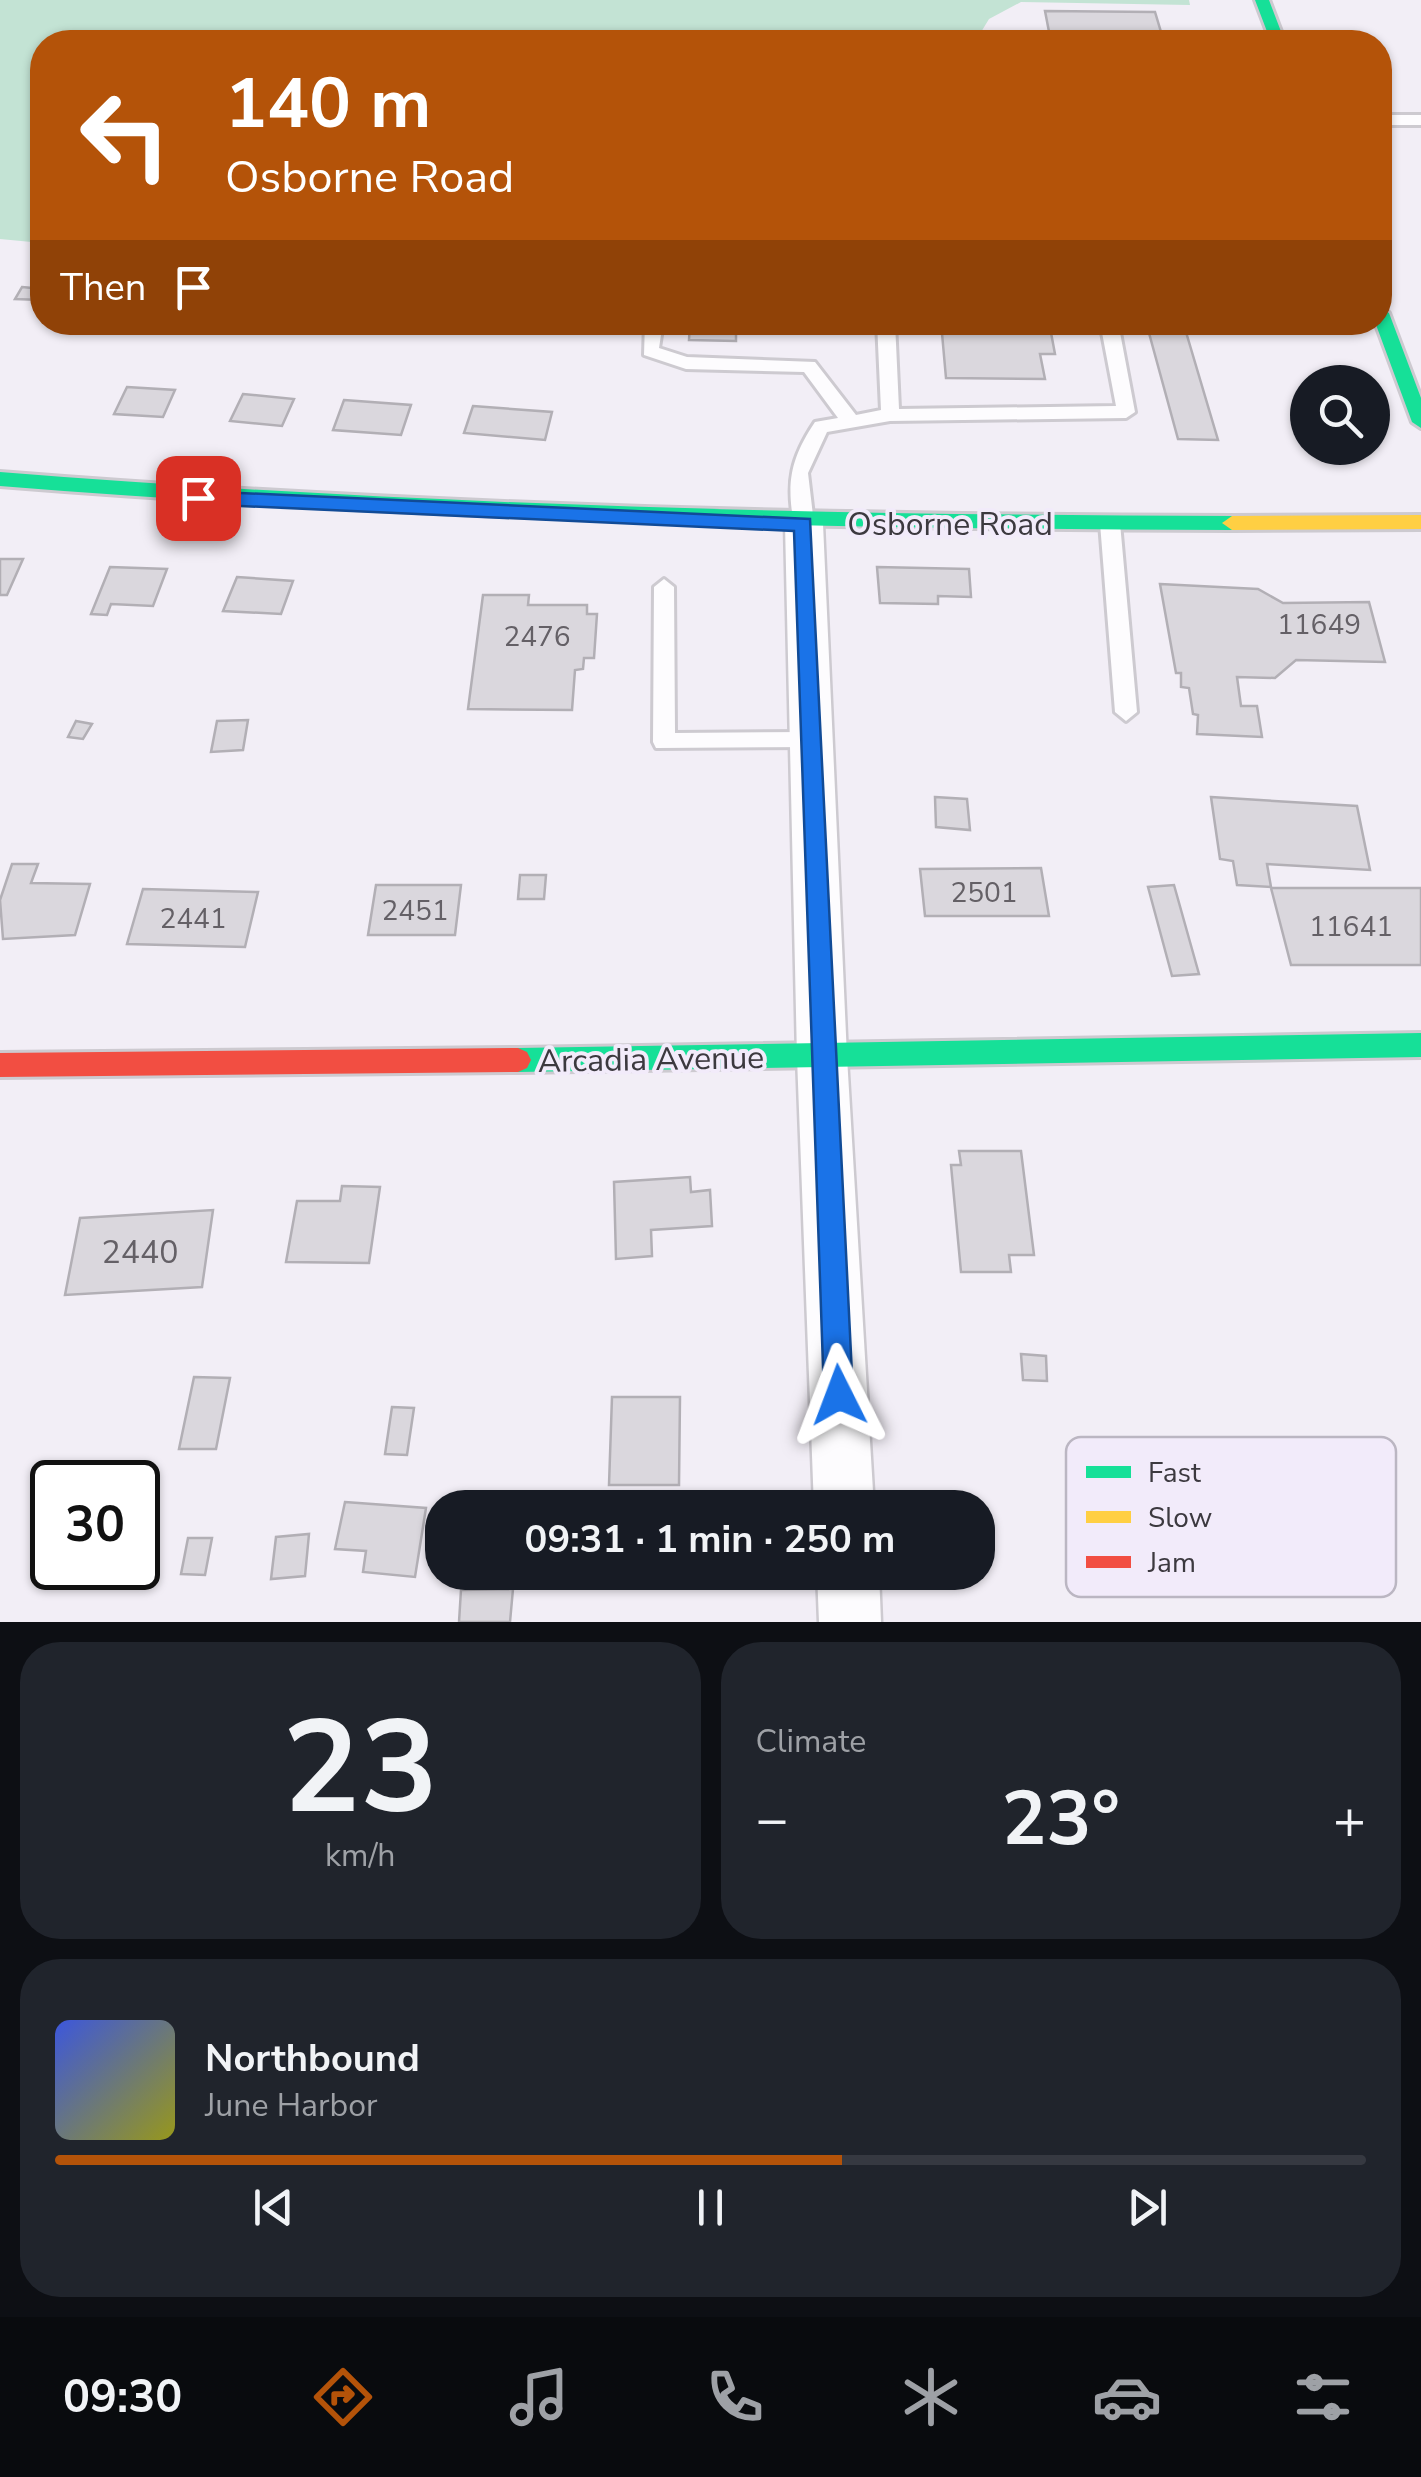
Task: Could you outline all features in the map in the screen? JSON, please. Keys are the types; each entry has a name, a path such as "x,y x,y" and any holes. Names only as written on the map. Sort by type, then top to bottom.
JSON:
{"street":[{"path":"1262,0 1273,30"},
{"path":"1388,335 1421,422"},
{"name":"Osborne Road","path":"0,479 160,496 804,524 1421,522"},
{"path":"804,524 822,1058 843,1490"},
{"name":"Arcadia Avenue","path":"0,1065 822,1058 1421,1045"},
{"path":"849,1590 850,1622"}],"lane":[{"path":"1392,120 1421,120"},
{"path":"652,335 650,350 686,363 809,366 850,420"},
{"path":"887,335 890,415"},
{"path":"804,524 795,480 801,457 821,427 890,415 1126,412 1111,335"},
{"path":"1110,524 1126,712"},
{"path":"664,586 664,742 811,741"}],"green space":[{"path":"0,0 1189,0 1190,5 1021,2 989,19 982,30 30,30 30,242 0,239"}],"building":[{"path":"1045,11 1155,12 1160,30 1049,30"},
{"path":"22,287 30,288 30,300 15,299"},
{"path":"689,335 736,335 736,341 689,340"},
{"path":"942,335 1051,335 1055,354 1040,354 1045,379 946,378"},
{"path":"1150,335 1187,335 1218,440 1178,439"},
{"path":"127,387 175,390 163,417 114,414"},
{"path":"243,394 294,399 282,426 230,421"},
{"path":"344,400 411,405 401,435 333,430"},
{"path":"473,406 552,412 545,440 464,433"},
{"path":"0,559 23,559 7,595 0,595"},
{"path":"110,567 167,569 153,606 111,604 107,615 91,614"},
{"path":"877,567 969,569 971,597 938,596 938,604 880,603"},
{"path":"237,577 293,581 281,614 223,611"},
{"path":"1160,584 1258,589 1283,603 1369,602 1385,662 1296,660 1275,678 1237,677 1241,706 1257,706 1262,737 1197,734 1198,715 1193,714 1189,688 1181,687 1181,673 1176,673"},
{"path":"483,595 529,595 528,605 587,605 587,614 597,614 594,658 584,658 583,669 575,670 572,710 468,709"},
{"path":"248,720 243,750 211,752 217,721"},
{"path":"76,721 92,724 83,739 68,737"},
{"path":"935,797 967,799 970,830 936,827"},
{"path":"1211,797 1357,806 1370,870 1267,864 1271,887 1237,885 1233,861 1220,859"},
{"path":"12,864 38,864 31,883 90,884 75,935 3,939 0,900"},
{"path":"1041,868 1049,916 925,916 920,869"},
{"path":"520,875 546,875 544,899 518,899"},
{"path":"376,885 461,885 455,935 368,935"},
{"path":"1174,885 1199,974 1172,976 1148,887"},
{"path":"1271,888 1421,888 1421,965 1291,965"},
{"path":"143,889 258,892 245,947 127,944"},
{"path":"959,1151 1021,1151 1034,1255 1009,1255 1011,1272 961,1272 951,1165 961,1165"},
{"path":"690,1177 691,1192 710,1190 712,1226 651,1230 652,1256 616,1259 614,1182"},
{"path":"342,1186 380,1187 369,1263 286,1262 297,1201 340,1201"},
{"path":"213,1210 202,1287 65,1295 80,1218"},
{"path":"1021,1354 1046,1356 1047,1381 1023,1380"},
{"path":"194,1377 230,1378 216,1449 179,1449"},
{"path":"612,1397 680,1397 679,1485 609,1485"},
{"path":"392,1407 414,1408 407,1455 385,1454"},
{"path":"345,1502 425,1508 415,1577 363,1572 366,1551 335,1549"},
{"path":"309,1534 305,1576 271,1579 276,1537"},
{"path":"188,1538 212,1538 205,1575 181,1574"},
{"path":"461,1590 513,1590 510,1622 459,1622"}],"traffic: fast":[{"path":"1262,0 1273,30"},
{"path":"1388,335 1421,422"},
{"path":"0,479 154,492 615,515 1232,523"},
{"path":"518,1060 1421,1045"}],"traffic: slow":[{"path":"1232,523 1421,522"}],"traffic: jam":[{"path":"0,1065 518,1060"}],"route":[{"path":"198,498 804,524 822,1058 839,1395"}]}
